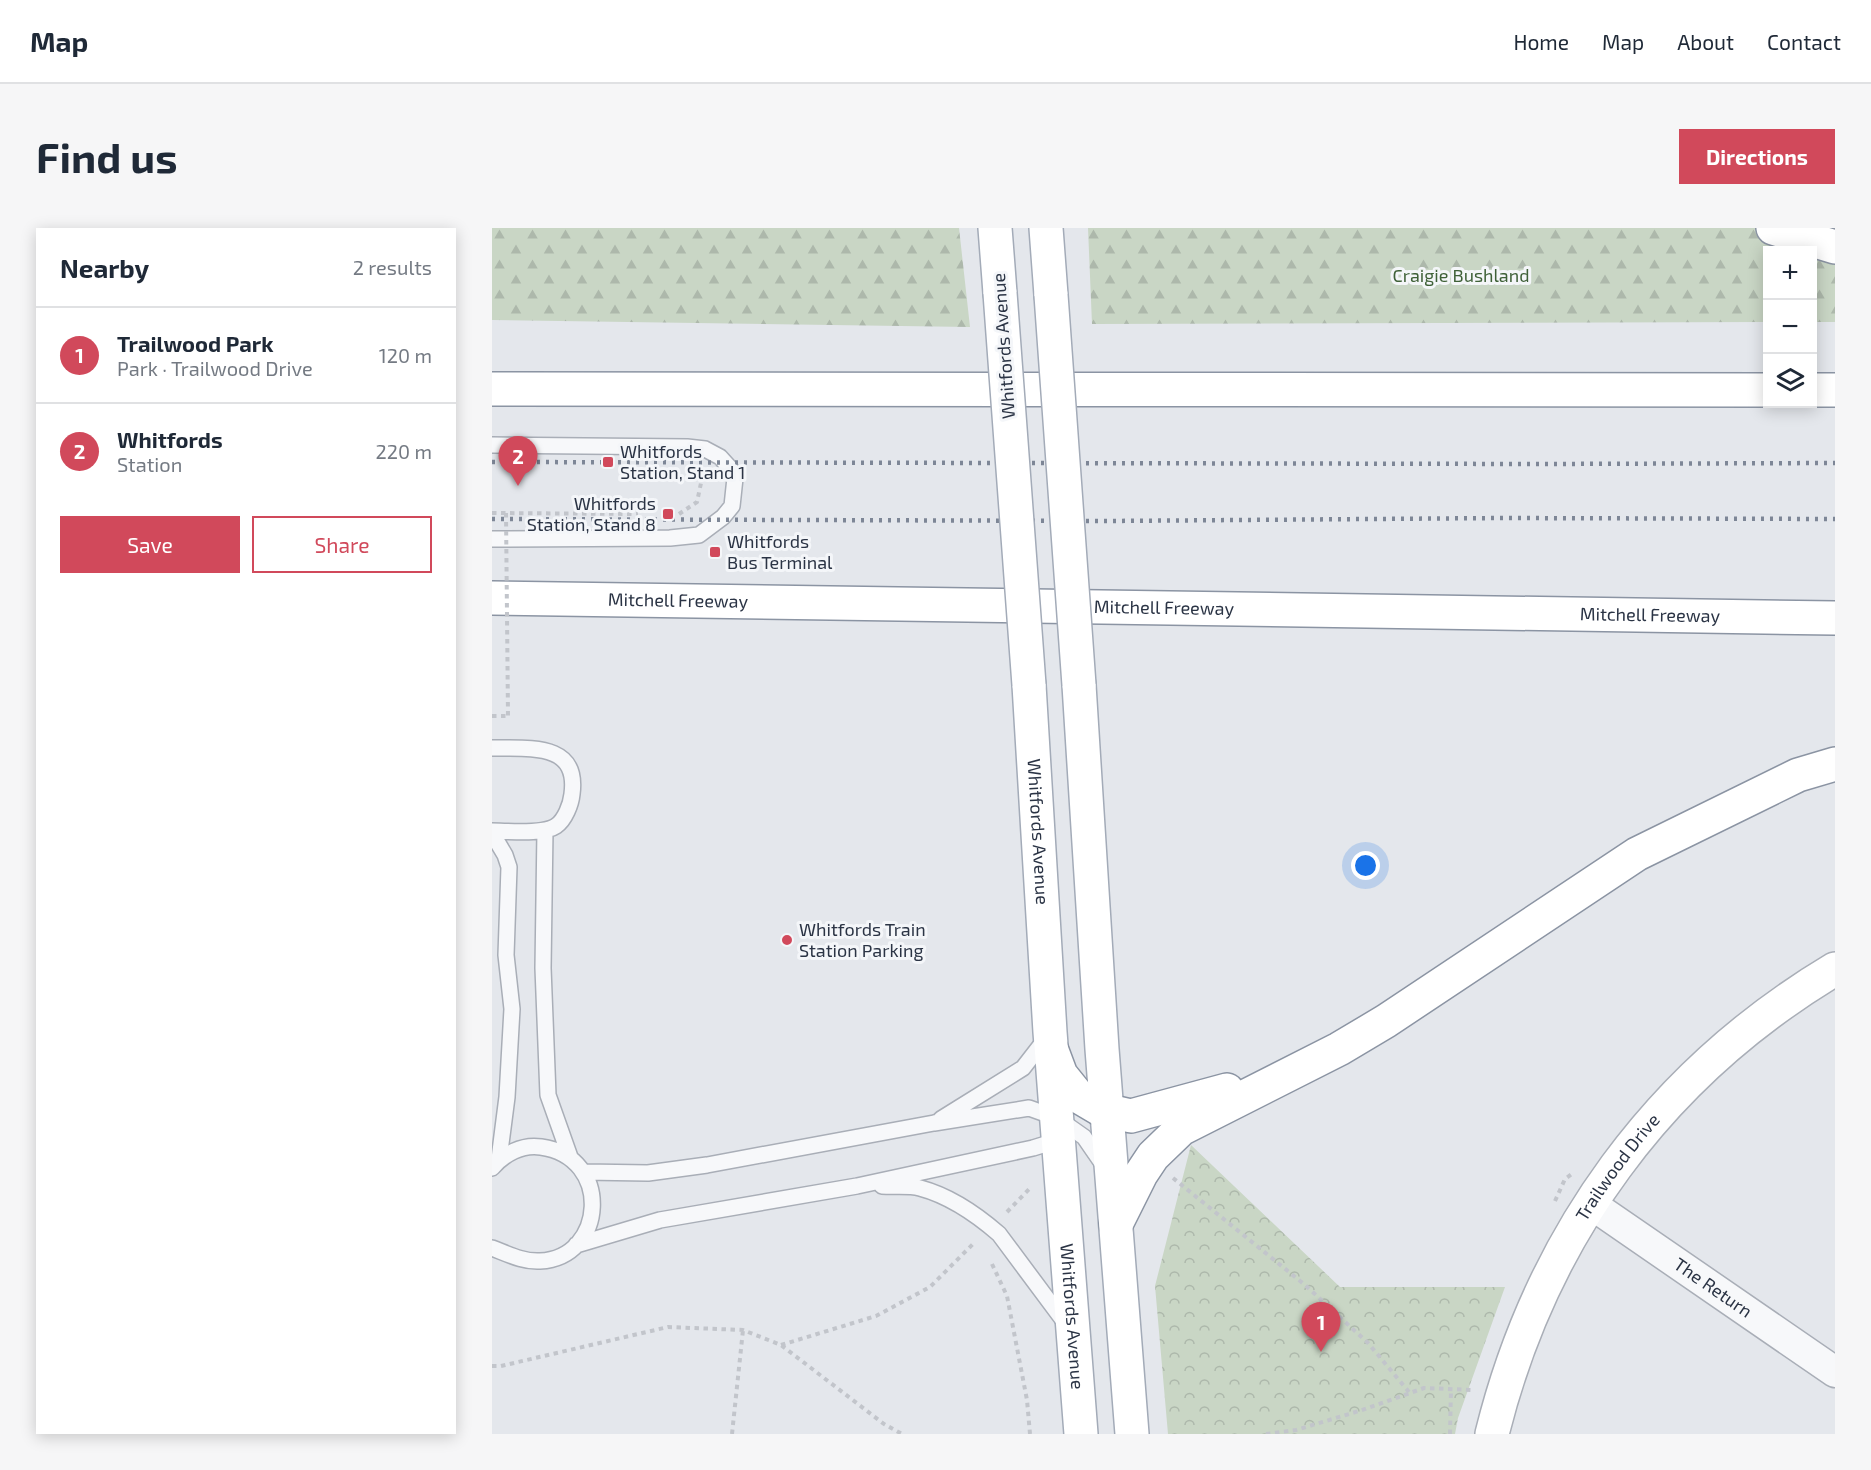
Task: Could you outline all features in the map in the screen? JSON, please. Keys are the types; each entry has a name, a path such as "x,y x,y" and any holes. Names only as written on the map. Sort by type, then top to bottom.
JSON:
{"main road":[{"name":"Whitfords Avenue","path":"995,228 1029,685 1051,1042 1061,1075 1078,1096 1073,1334 1081,1434"},
{"name":"Whitfords Avenue","path":"1046,228 1079,685 1102,1049 1079,1123 1113,1192 1132,1434"},
{"path":"1773,228 1835,247"},
{"path":"492,389 1763,390"},
{"path":"1817,390 1835,390"},
{"name":"Mitchell Freeway","path":"492,598 1835,618"},
{"path":"1116,1224 1141,1174 1153,1156 1181,1129 1339,1049 1386,1021 1638,854 1798,775 1835,764"},
{"name":"Trailwood Drive","path":"1492,1434 1500,1401 1535,1306 1572,1232 1623,1156 1655,1116 1698,1070 1757,1021 1835,969"},
{"path":"1079,1123 1295,1071"}],"street":[{"name":"The Return","path":"1591,1204 1835,1372"}],"lane":[{"path":"492,445 705,449 720,457 735,478 732,506 723,517 699,535 669,538 499,539"},
{"path":"492,748 543,749 555,753 565,761 571,771 573,787 572,800 557,825 545,830 492,832 509,867 506,955 512,1009 507,1097 496,1163"},
{"path":"545,830 543,968 548,1095 570,1157"},
{"path":"934,1123 1023,1068 1051,1042"},
{"path":"584,1172 648,1173 707,1166 934,1123 1029,1108 1079,1123"},
{"path":"576,1245 660,1220 857,1185 1079,1123"},
{"path":"492,1242 499,1250 523,1260 542,1261 561,1256 576,1245 586,1232 592,1217 592,1193 584,1172 570,1157 553,1149 534,1146 515,1150 496,1163"},
{"path":"857,1185 919,1187 959,1204 999,1234 1073,1334"}],"path":[{"path":"674,514 680,514 697,502 701,483 689,469"},
{"path":"492,513 645,514"},
{"path":"492,716 508,716 499,539 506,513"},
{"path":"1172,1177 1305,1285 1368,1343 1409,1392"},
{"path":"781,1345 876,1316 930,1287 974,1243 980,1249"},
{"path":"991,1262 1007,1296 1027,1400 1030,1434"},
{"path":"492,1366 501,1366 668,1327 743,1330 781,1345 884,1424 902,1434"},
{"path":"732,1434 743,1330"},
{"path":"1266,1434 1296,1430 1424,1388 1472,1390 1477,1387"},
{"path":"1450,1434 1451,1389"}],"green space":[{"path":"492,228 959,228 970,327 492,320"},
{"name":"Craigie Bushland","path":"1088,228 1835,228 1835,322 1817,322 1817,246 1763,246 1763,322 1092,324"},
{"path":"1191,1145 1340,1287 1505,1287 1458,1418 1455,1434 1168,1434 1155,1286"}],"railway":[{"path":"492,462 1835,463"},
{"path":"492,519 1108,521 1503,518 1835,519"}],"place":[{"name":"Whitfords Station, Stand 1","path":"608,462"},
{"name":"Whitfords","path":"518,486"},
{"name":"Whitfords Station, Stand 8","path":"668,514"},
{"name":"Whitfords Bus Terminal","path":"715,552"},
{"name":"Whitfords Train Station Parking","path":"787,940"},
{"name":"Trailwood Park","path":"1321,1352"}]}
